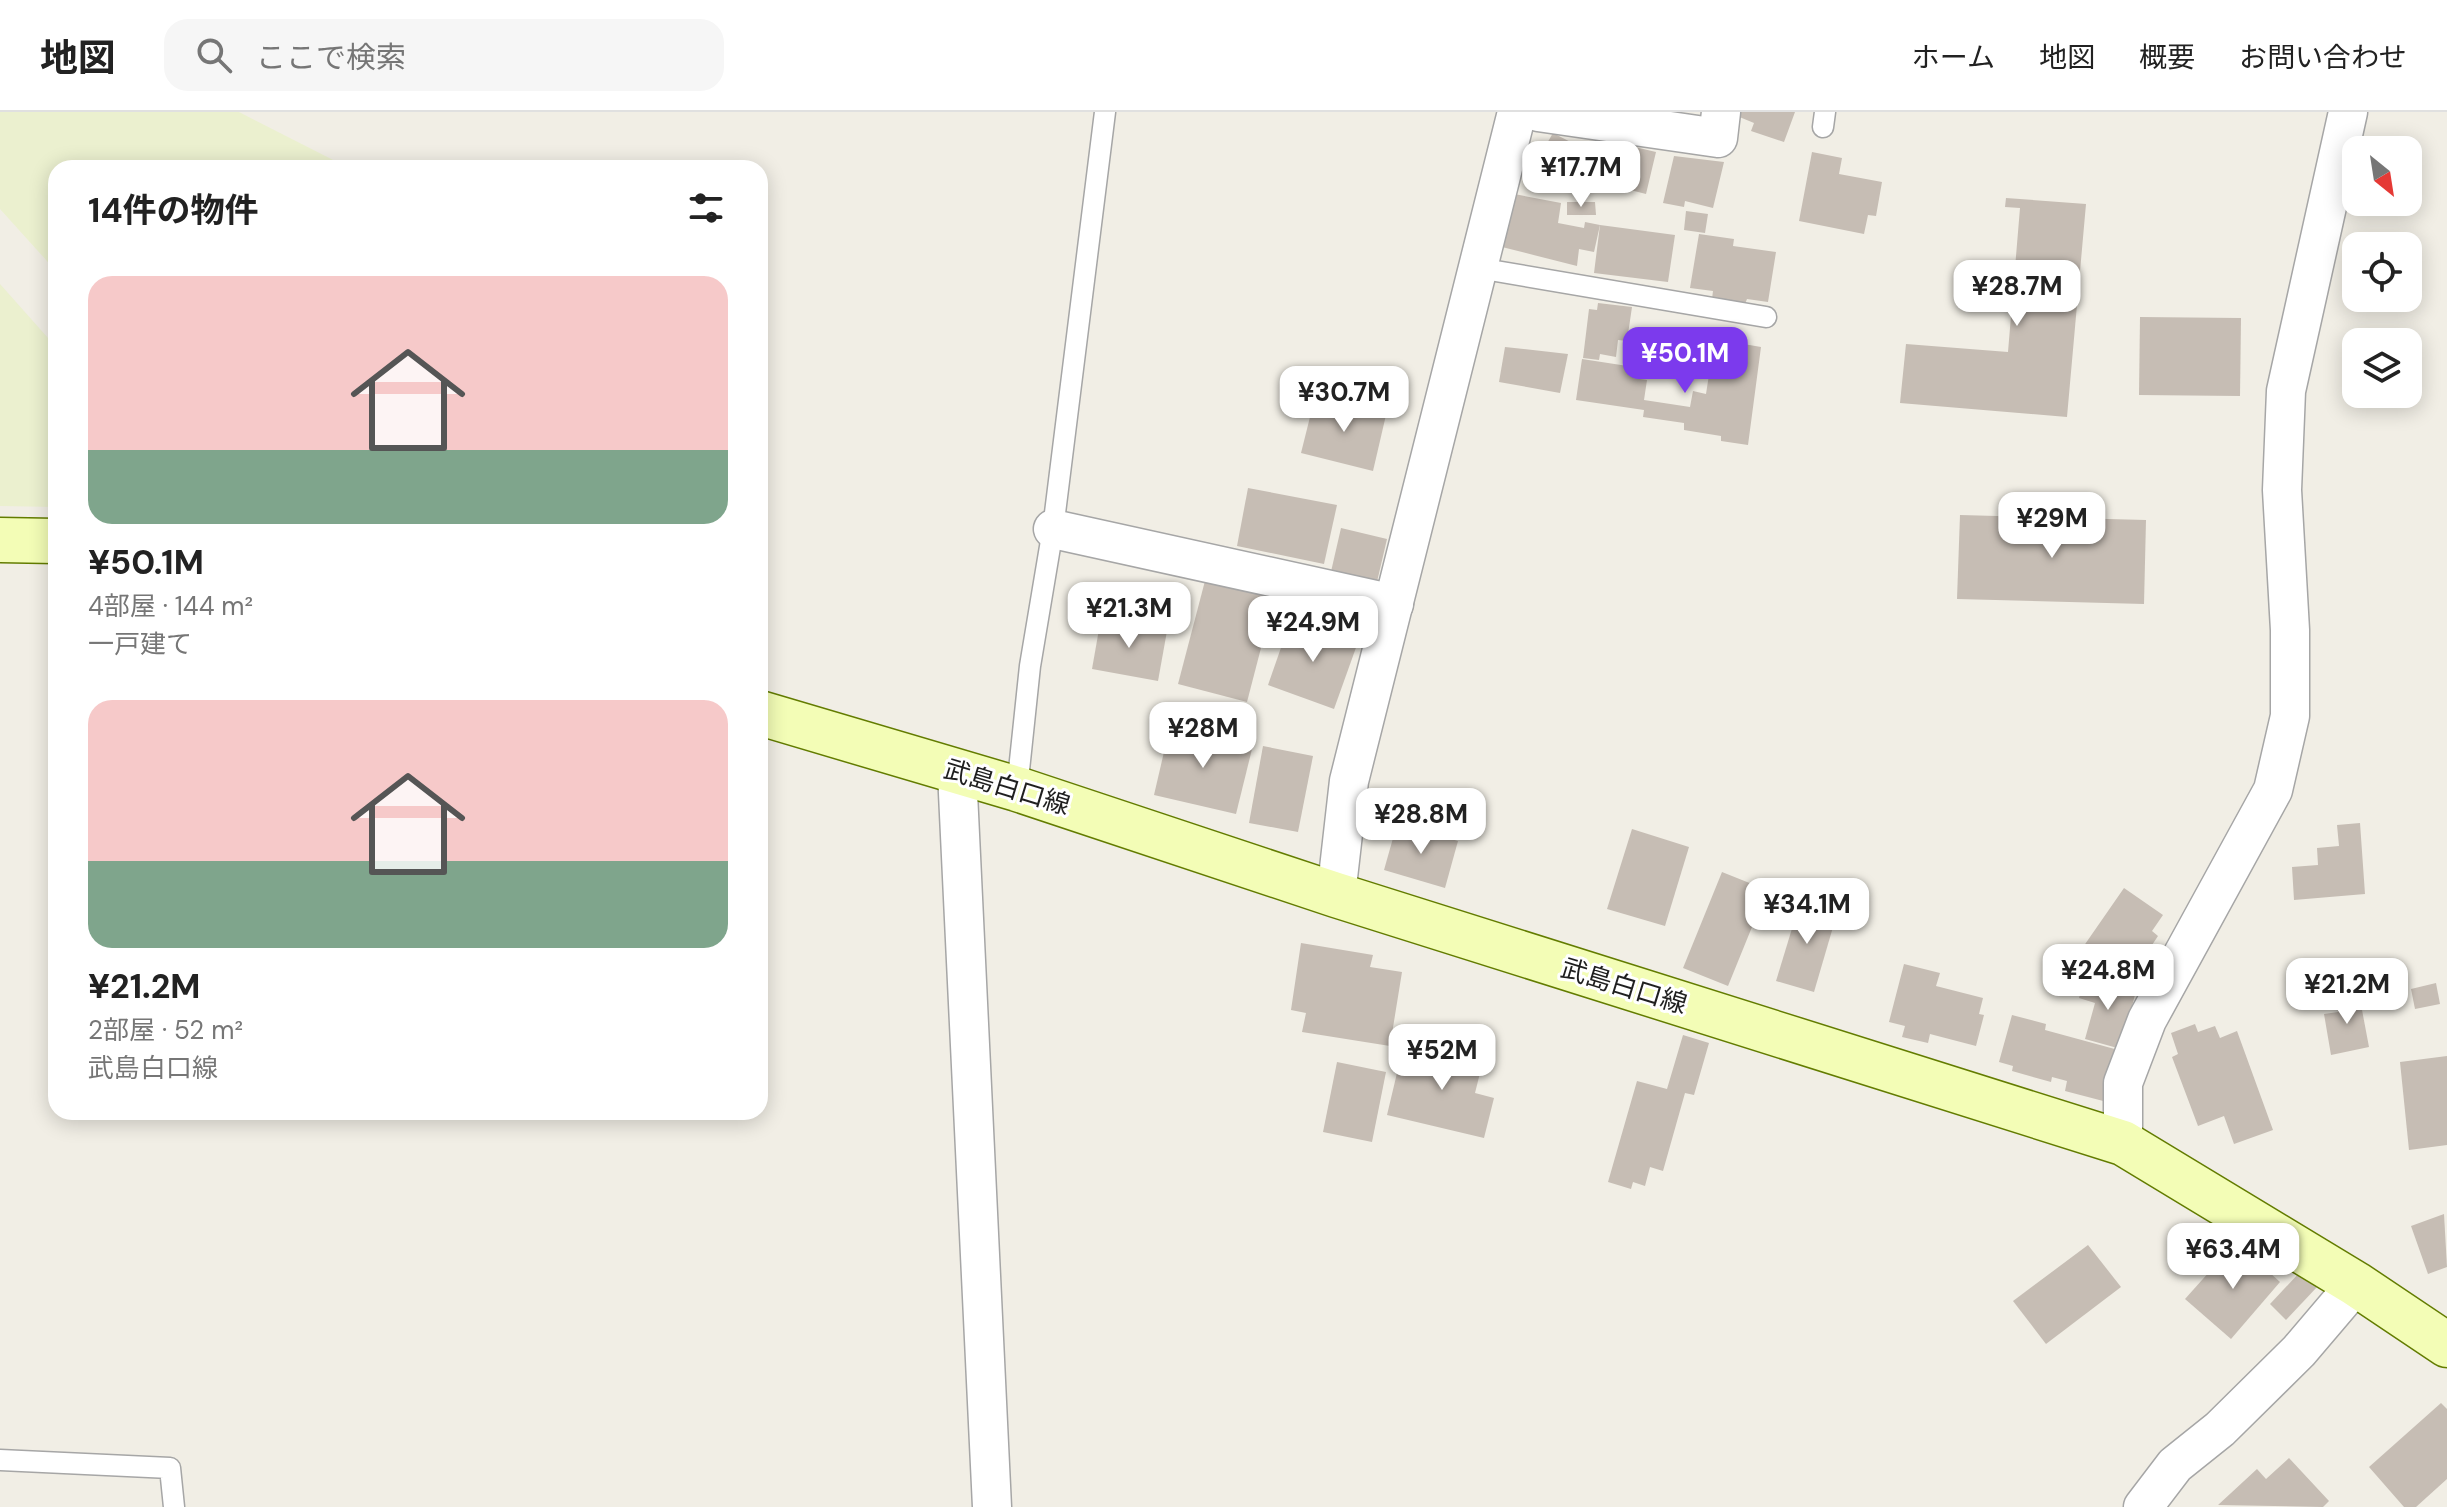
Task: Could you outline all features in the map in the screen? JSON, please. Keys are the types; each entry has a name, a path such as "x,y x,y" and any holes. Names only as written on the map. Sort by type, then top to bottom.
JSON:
{"main road":[{"path":"0,540 48,541"},
{"name":"武島白口線","path":"768,715 1017,789 1336,895 2123,1143 2356,1284 2447,1345"}],"street":[{"path":"1336,895 1349,781 1517,112"},
{"path":"1538,112 1718,138 1721,112"},
{"path":"2123,1143 2123,1083 2147,1020 2273,790 2290,716 2290,630 2282,490 2286,391 2348,112"},
{"path":"1053,529 1394,604"},
{"path":"957,772 992,1507"},
{"path":"2143,1507 2175,1465 2220,1429 2299,1351 2356,1284"}],"lane":[{"path":"1017,789 1030,666 1053,529 1105,112"},
{"path":"1478,268 1766,317"},
{"path":"0,1460 170,1468 174,1507"}],"green space":[{"path":"0,112 239,112 333,160 48,160 48,262 0,209"},
{"path":"0,284 48,338 48,507 0,506"}],"building":[{"path":"1738,112 1795,112 1784,142 1751,131 1754,123 1737,116"},
{"path":"1553,133 1594,154 1573,193 1551,182 1547,189 1530,180 1536,169 1527,165 1540,141 1546,145"},
{"path":"1622,144 1656,152 1646,194 1595,181 1601,156 1618,160"},
{"path":"1812,152 1842,158 1839,174 1882,182 1876,216 1868,215 1864,234 1799,221"},
{"path":"1674,156 1724,162 1713,208 1685,201 1684,207 1663,203"},
{"path":"1509,193 1561,203 1558,223 1584,228 1585,222 1600,225 1594,252 1579,249 1577,266 1498,246"},
{"path":"2006,198 2086,204 2067,417 1900,403 1906,344 2008,352 2020,208 2005,207"},
{"path":"1567,202 1595,202 1596,215 1567,215"},
{"path":"1686,211 1708,214 1705,233 1684,230"},
{"path":"1600,225 1675,235 1668,282 1594,273"},
{"path":"1699,234 1734,239 1733,246 1776,252 1768,302 1747,299 1745,304 1712,299 1713,291 1690,288"},
{"path":"1598,303 1632,307 1627,341 1618,340 1616,357 1600,354 1599,360 1583,358 1589,309 1597,310"},
{"path":"2140,317 2241,318 2240,396 2139,395"},
{"path":"1732,342 1761,347 1748,445 1721,441 1721,436 1684,430 1684,423 1643,417 1644,410 1576,400 1582,359 1634,367 1633,378 1647,380 1644,400 1690,407 1693,391 1706,394 1711,362 1728,364"},
{"path":"1505,347 1568,354 1560,393 1499,382"},
{"path":"1315,397 1386,415 1373,471 1301,453"},
{"path":"1248,488 1337,505 1324,564 1237,546"},
{"path":"1960,515 2146,520 2144,604 1957,599"},
{"path":"1341,528 1387,539 1376,586 1330,576"},
{"path":"1206,577 1275,594 1247,702 1178,684"},
{"path":"1101,618 1167,631 1158,681 1092,669"},
{"path":"1291,619 1358,642 1334,709 1268,685"},
{"path":"1170,726 1253,745 1236,814 1154,795"},
{"path":"1263,746 1313,756 1298,832 1249,823"},
{"path":"2360,823 2365,894 2294,900 2292,867 2318,865 2317,848 2339,846 2337,825"},
{"path":"1397,824 1458,841 1445,888 1384,870"},
{"path":"1632,829 1689,847 1665,926 1607,909"},
{"path":"1722,872 1767,890 1728,986 1683,968"},
{"path":"2124,888 2163,915 2152,931 2158,936 2136,969 2125,961 2115,974 2081,950"},
{"path":"1801,899 1838,910 1814,992 1776,981"},
{"path":"1301,943 1373,955 1370,967 1402,972 1390,1046 1302,1032 1306,1013 1291,1010"},
{"path":"1904,964 1940,973 1936,986 1983,998 1979,1014 1984,1015 1976,1046 1930,1034 1928,1043 1902,1037 1905,1026 1889,1022"},
{"path":"2085,978 2136,991 2121,1049 2085,1039 2095,1003 2079,998"},
{"path":"2436,983 2440,1004 2415,1009 2411,989"},
{"path":"2359,994 2369,1047 2331,1055 2324,1014 2338,1012 2335,998"},
{"path":"2012,1015 2046,1024 2045,1030 2122,1051 2107,1102 2065,1091 2067,1081 2052,1077 2051,1082 2012,1071 2013,1066 1999,1062"},
{"path":"2195,1024 2198,1032 2215,1026 2220,1038 2237,1031 2273,1130 2234,1144 2224,1116 2198,1126 2172,1057 2178,1054 2171,1033"},
{"path":"1683,1035 1709,1043 1694,1095 1685,1093 1663,1171 1650,1167 1645,1186 1633,1182 1631,1189 1608,1182 1637,1081 1667,1089"},
{"path":"1451,1045 1485,1053 1475,1093 1494,1098 1484,1138 1387,1115 1402,1052 1447,1063"},
{"path":"2447,1056 2447,1145 2409,1150 2400,1062"},
{"path":"1337,1062 1386,1072 1372,1142 1323,1132"},
{"path":"2444,1214 2447,1267 2428,1274 2411,1226"},
{"path":"2236,1242 2280,1282 2231,1339 2185,1299"},
{"path":"2088,1245 2121,1287 2046,1344 2013,1301"},
{"path":"2301,1271 2317,1287 2286,1320 2270,1304"},
{"path":"2441,1403 2447,1409 2447,1479 2416,1507 2404,1507 2369,1467"},
{"path":"2289,1458 2329,1501 2323,1507 2218,1505 2257,1469 2266,1479"}]}
